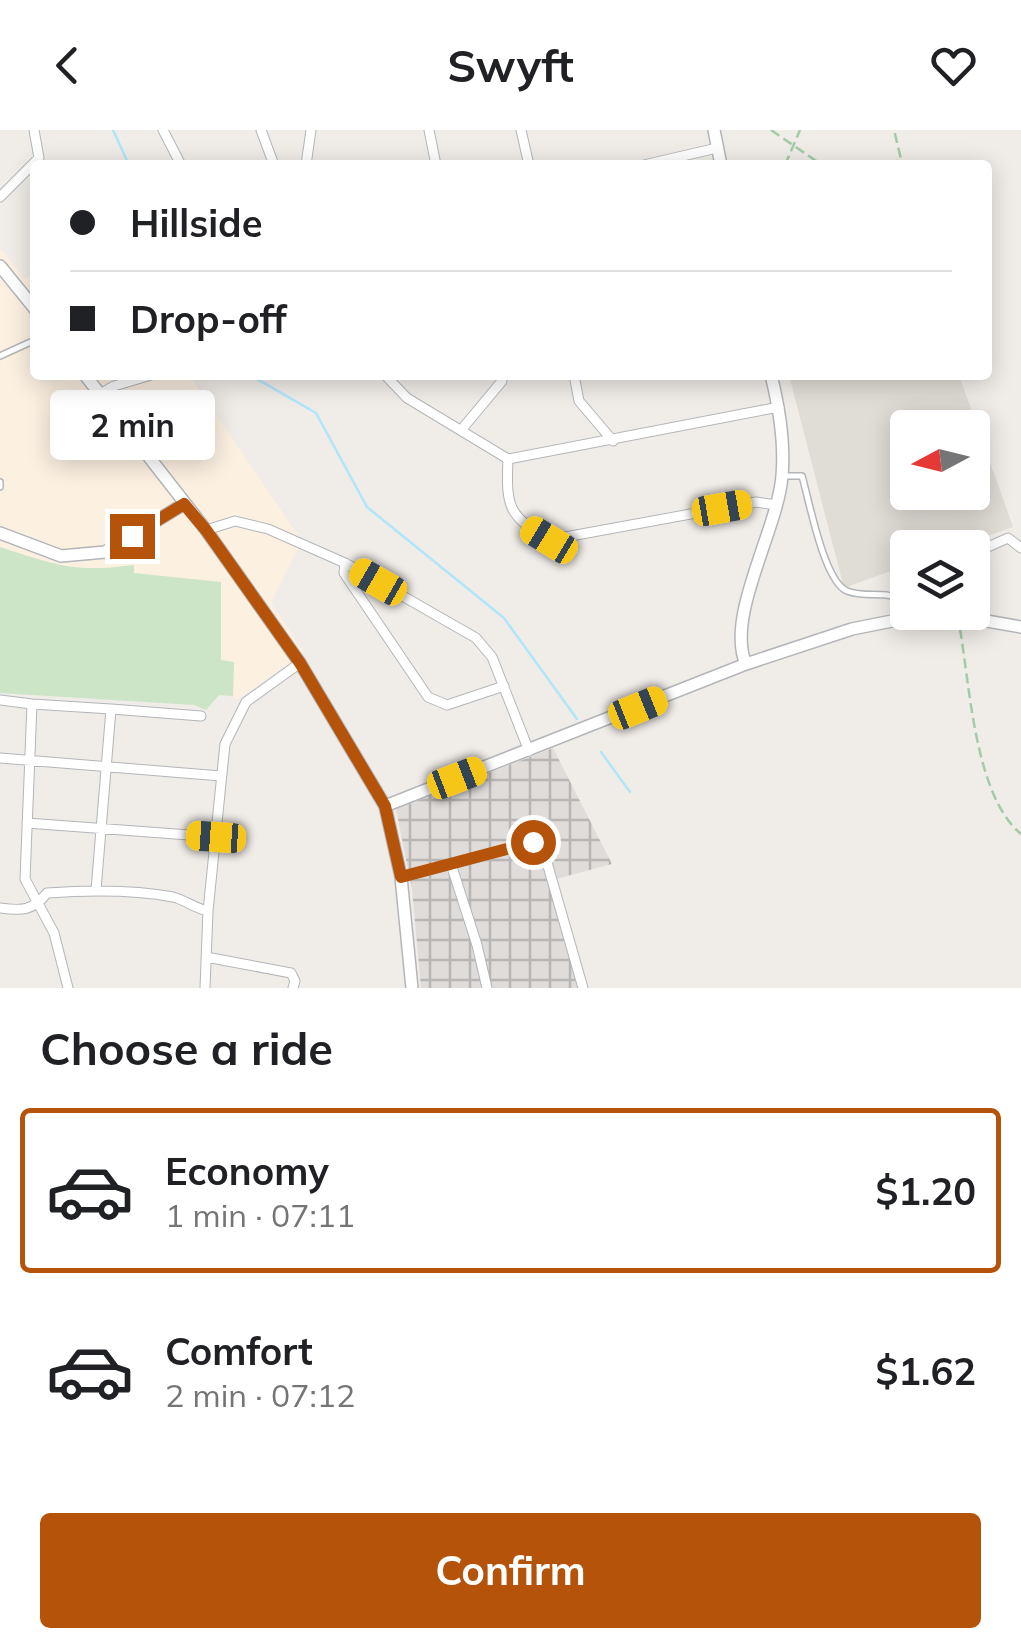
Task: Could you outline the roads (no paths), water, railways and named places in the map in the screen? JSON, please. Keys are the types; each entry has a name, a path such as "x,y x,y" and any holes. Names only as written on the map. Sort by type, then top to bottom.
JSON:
{"street":[{"path":"34,130 37,160"},
{"path":"163,130 178,160"},
{"path":"260,130 272,160"},
{"path":"307,160 311,130"},
{"path":"429,130 435,160"},
{"path":"522,130 528,160"},
{"path":"714,130 720,160"},
{"path":"666,160 718,148"},
{"path":"0,197 30,167"},
{"path":"0,266 30,304"},
{"path":"90,380 206,530 300,663 385,806 401,877 412,988"},
{"path":"100,394 134,380"},
{"path":"390,380 408,398 508,460 779,407"},
{"path":"462,429 502,380"},
{"path":"575,380 579,401 613,441"},
{"path":"746,664 740,650 742,618 782,476 779,407 772,380"},
{"path":"508,460 507,494 518,522 549,540 756,502 776,505"},
{"path":"0,533 61,556 106,552 184,504"},
{"path":"206,530 235,520 268,529 345,563 476,638 492,657 529,751"},
{"path":"990,546 1008,538 1021,548"},
{"path":"345,563 344,573 428,697 447,705 504,686"},
{"path":"385,806 746,664 890,620"},
{"path":"990,622 1021,628"},
{"path":"205,988 208,911 226,744 246,702 300,663"},
{"path":"0,700 200,716"},
{"path":"32,704 25,879 54,933 68,988"},
{"path":"96,890 111,709"},
{"path":"0,758 221,776"},
{"path":"27,823 216,837"},
{"path":"401,877 533,842 544,852 582,988"},
{"path":"451,864 487,988"},
{"path":"0,908 22,911 37,906 46,894 96,890 178,898 190,908 208,911"},
{"path":"206,957 291,973 293,988"}],"lane":[{"path":"0,356 30,342"},
{"path":"782,476 802,476 832,578 847,591 890,594"}],"waterway":[{"path":"113,130 127,160"},
{"path":"259,380 316,413 367,507 504,618 577,719"},
{"path":"601,752 630,792"}]}
